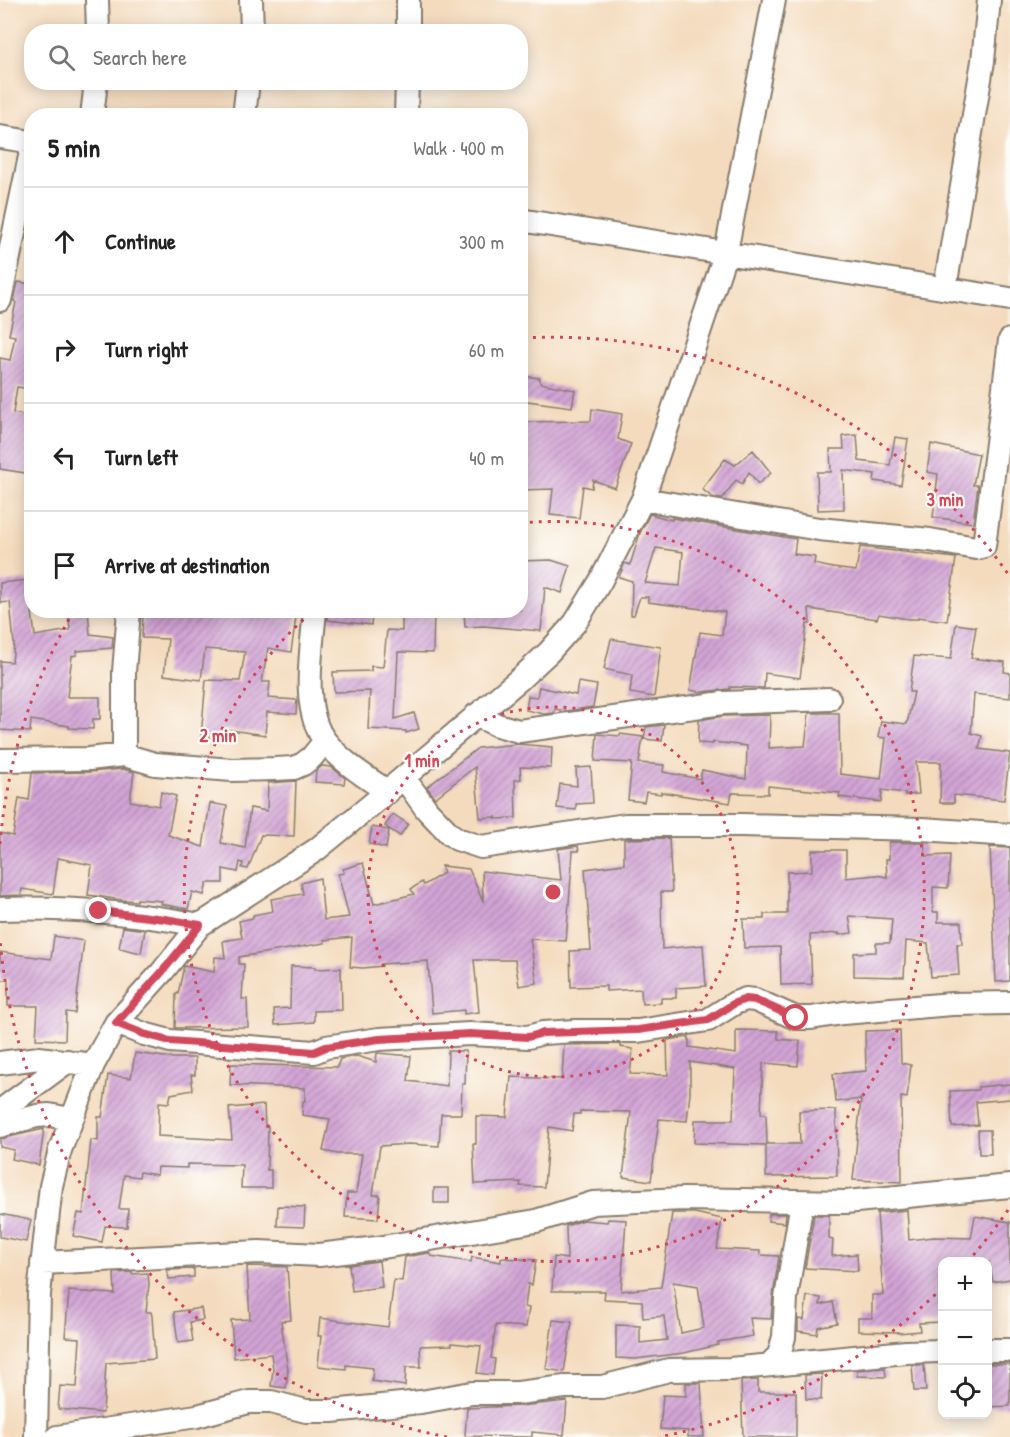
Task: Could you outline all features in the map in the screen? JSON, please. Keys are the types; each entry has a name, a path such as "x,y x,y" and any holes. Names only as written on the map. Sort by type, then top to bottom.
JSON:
{"street":[{"path":"97,0 98,24"},
{"path":"251,0 252,24"},
{"path":"408,0 408,24"},
{"path":"36,1437 39,1294 51,1186 60,1150 93,1065 116,1023 200,925 316,850 462,730 476,715 535,665 576,623 643,499 726,252 774,0"},
{"path":"945,288 982,61 989,0"},
{"path":"93,108 95,90"},
{"path":"245,108 247,90"},
{"path":"406,108 407,90"},
{"path":"0,136 24,140"},
{"path":"0,300 24,185"},
{"path":"528,221 1010,299"},
{"path":"643,499 819,530 930,540 976,548 984,546 1010,340"},
{"path":"124,755 124,672 128,618"},
{"path":"315,618 310,694 314,720 325,741 345,762 396,785 427,810 457,839 481,847 626,825 922,829 1010,835"},
{"path":"476,715 497,725 519,731 723,703 829,699"},
{"path":"0,760 89,759 124,755 155,764 232,770 294,768 312,757 325,741"},
{"path":"0,909 48,908 99,911 200,925"},
{"path":"116,1023 170,1041 314,1052 326,1047 379,1039 470,1034 528,1037 543,1033 638,1030 708,1020 735,1003 746,999 755,1000 796,1018 952,1004 1010,1004"},
{"path":"0,1063 39,1058 93,1065"},
{"path":"0,1111 68,1060"},
{"path":"0,1126 37,1116 49,1115 71,1119"},
{"path":"42,1263 259,1252 319,1255 377,1248 536,1221 593,1203 684,1199 846,1202 1010,1186"},
{"path":"769,1365 778,1355 784,1337 786,1298 802,1202"},
{"path":"992,1350 1010,1350"},
{"path":"57,1437 197,1416 249,1402 272,1402 306,1411 332,1411 421,1402 472,1393 518,1393 565,1387 602,1387 669,1370 769,1365 906,1352 938,1352"}],"building":[{"path":"18,282 24,283 24,388 17,387 13,413 24,415 24,473 0,469 0,358 10,360 15,336 9,335 16,302 14,301"},
{"path":"528,377 540,378 540,383 575,390 572,407 528,401"},
{"path":"592,409 622,414 618,439 631,444 615,488 593,480 592,488 583,486 579,518 550,515 553,489 528,490 528,422 591,421"},
{"path":"857,435 859,461 890,465 895,437 908,439 901,485 874,481 875,474 843,470 844,509 818,510 817,472 831,472 830,449 844,449 843,436"},
{"path":"931,444 979,454 973,485 978,485 973,523 933,517 938,474 927,472"},
{"path":"753,450 771,473 758,484 749,472 742,484 736,480 722,499 712,497 702,489 725,459 735,465"},
{"path":"650,514 672,520 672,518 796,539 794,554 815,557 814,564 856,571 860,547 956,558 947,621 918,617 918,619 908,619 879,614 877,619 809,609 810,624 807,624 800,678 765,673 764,688 730,687 730,689 701,692 690,690 700,632 722,635 725,612 648,602 648,597 640,597 634,615 631,615 632,581 619,577 625,563 630,565 640,533","holes":["656,548 683,552 680,586 645,583"]},
{"path":"551,560 570,566 562,593 545,587 541,631 484,626 465,627 464,618 528,618 528,561"},
{"path":"24,580 24,618 33,618 35,636 70,630 69,618 89,618 90,634 113,637 112,648 77,651 77,655 72,656 67,697 100,697 100,719 93,719 93,729 69,728 69,726 31,720 30,732 0,730 0,661 12,662 14,644 10,602 0,603 0,583"},
{"path":"143,618 296,618 291,652 268,648 262,682 270,682 268,698 297,700 296,714 267,712 265,735 224,729 223,738 201,737 206,680 240,681 245,652 205,649 201,680 164,675 168,639 142,638"},
{"path":"328,618 372,618 371,625 328,620"},
{"path":"402,618 434,618 433,653 398,652 395,719 414,713 419,729 406,733 406,731 368,729 370,691 334,692 333,672 371,671 371,666 383,667 387,630 402,631"},
{"path":"956,624 976,627 971,658 1005,662 1004,672 1010,673 1010,698 974,694 971,733 982,736 979,749 1010,753 1004,800 954,795 954,803 940,803 941,762 916,762 919,794 905,795 905,793 882,790 881,802 839,797 840,793 768,786 768,794 732,793 730,803 661,792 661,794 646,792 644,802 628,800 632,763 595,761 597,734 620,736 620,734 643,737 639,763 664,765 663,772 700,779 702,770 746,779 747,746 713,742 713,744 698,743 699,720 724,716 770,715 769,748 805,746 809,713 839,713 840,774 881,779 886,738 878,737 881,721 907,724 914,692 909,692 914,656 951,659"},
{"path":"611,639 661,647 654,697 630,693 632,675 604,669"},
{"path":"578,682 597,685 593,707 567,711 555,709 554,713 544,714 526,710 528,696 537,697 539,687 576,695"},
{"path":"664,725 662,741 644,739 646,727"},
{"path":"518,744 552,747 551,768 520,767 521,779 515,780 516,818 480,818 475,767 435,798 427,787 478,748"},
{"path":"322,766 331,767 345,778 344,784 315,782 316,771"},
{"path":"591,767 593,803 576,804 576,810 557,808 560,784 577,786 576,768"},
{"path":"123,769 134,772 130,801 159,806 161,792 176,796 168,835 203,847 210,803 227,806 221,843 245,848 250,808 267,811 268,783 296,781 294,836 261,835 248,869 242,868 243,863 240,862 238,872 223,869 223,883 207,883 204,895 192,892 188,909 161,904 162,901 122,900 88,895 92,865 58,858 53,894 22,889 21,895 0,896 0,833 13,836 19,798 29,800 32,773"},
{"path":"393,814 408,824 400,836 385,826"},
{"path":"372,827 389,830 386,848 369,844"},
{"path":"669,838 672,892 661,892 662,949 703,945 706,986 676,988 676,998 661,998 661,1003 642,1004 641,989 606,991 606,986 571,987 570,951 591,950 585,869 624,864 624,839"},
{"path":"889,842 924,843 926,856 950,855 948,888 933,887 933,912 938,912 938,922 961,922 962,944 957,944 959,975 931,977 928,943 906,941 904,977 854,976 854,953 876,952 876,943 890,943 892,919 849,916 852,933 810,935 812,984 781,985 780,947 744,948 743,919 764,919 764,914 787,914 787,872 812,871 812,850 846,850 846,878 876,875 887,877 886,859 889,859"},
{"path":"578,846 579,851 573,851 566,941 530,939 537,983 519,986 515,960 474,960 479,1012 464,1014 464,1010 432,1013 428,961 381,964 382,966 363,968 350,967 352,937 324,940 325,943 239,957 239,964 244,964 242,999 247,999 248,1027 175,1028 176,994 178,994 184,966 214,972 215,957 225,958 223,941 242,938 239,921 253,918 253,915 273,911 271,899 303,894 301,883 320,878 324,920 349,917 338,874 344,873 343,869 363,863 374,904 414,894 411,889 422,882 424,885 444,873 441,866 469,869 483,902 482,871 561,880 558,849"},
{"path":"990,847 1010,848 1010,981 996,982"},
{"path":"123,927 145,930 141,953 119,948"},
{"path":"54,936 84,941 75,1013 66,1012 65,1040 36,1039 38,1006 8,1006 8,980 0,980 0,952 51,959"},
{"path":"291,966 315,967 315,969 341,968 342,1010 314,1011 314,1022 275,1025 274,1009 290,1008"},
{"path":"736,1030 778,1031 778,1039 800,1041 798,1066 763,1063 761,1114 766,1114 767,1144 800,1144 799,1111 836,1110 837,1176 766,1177 766,1145 694,1143 695,1120 733,1120 735,1069 690,1062 687,1121 659,1119 651,1181 623,1177 631,1112 580,1111 580,1114 574,1114 572,1131 549,1127 544,1187 520,1186 521,1182 475,1184 473,1144 476,1144 476,1116 507,1117 511,1077 562,1079 564,1045 621,1044 621,1047 633,1049 630,1074 668,1075 667,1040 689,1037 689,1047 736,1054"},
{"path":"900,1030 901,1063 911,1065 907,1098 901,1097 902,1182 853,1180 861,1099 836,1102 833,1074 866,1071 865,1031"},
{"path":"448,1051 466,1051 461,1114 441,1114 439,1146 409,1144 380,1146 373,1195 380,1195 378,1219 345,1217 347,1193 356,1193 362,1154 338,1154 323,1151 330,1119 302,1115 305,1088 230,1085 231,1064 337,1067 340,1059 357,1056 376,1062 377,1053 411,1056 408,1081 447,1086"},
{"path":"135,1053 172,1058 195,1058 195,1075 191,1075 193,1090 171,1094 169,1103 159,1102 158,1136 232,1140 229,1108 264,1105 265,1127 268,1127 267,1170 271,1170 271,1188 241,1188 242,1165 187,1164 187,1168 158,1167 157,1175 140,1172 139,1177 124,1175 119,1209 128,1209 127,1227 105,1226 102,1242 73,1236 78,1213 83,1214 91,1140 98,1141 98,1117 102,1117 108,1075 131,1078"},
{"path":"1010,1084 1010,1099 976,1102 978,1125 952,1127 950,1091 978,1090 978,1087"},
{"path":"44,1129 39,1165 12,1159 14,1150 0,1147 0,1139"},
{"path":"978,1130 990,1130 991,1154 979,1154"},
{"path":"434,1188 449,1188 449,1203 434,1203"},
{"path":"278,1206 305,1207 304,1227 277,1226"},
{"path":"907,1210 909,1240 934,1237 971,1238 975,1216 1010,1222 1010,1279 993,1282 992,1257 938,1257 938,1322 919,1323 920,1331 898,1333 858,1331 858,1318 872,1318 872,1295 883,1295 877,1213"},
{"path":"672,1213 695,1213 722,1219 717,1249 760,1251 760,1255 779,1256 771,1319 750,1318 753,1336 718,1342 718,1345 684,1353 635,1359 616,1358 616,1325 640,1326 640,1343 667,1340 664,1316 643,1318 642,1301 604,1299 605,1291 552,1291 554,1257 567,1259 566,1226 583,1220 607,1222 608,1219 626,1220 621,1291 661,1287","holes":["673,1282 698,1286 704,1328 681,1333"]},
{"path":"0,1214 31,1220 26,1242 0,1237"},
{"path":"769,1214 786,1214 785,1223 768,1221"},
{"path":"814,1215 829,1215 829,1239 833,1240 832,1256 857,1254 858,1271 805,1268"},
{"path":"429,1253 431,1256 471,1262 472,1257 501,1262 501,1258 536,1260 532,1285 528,1284 525,1307 529,1308 526,1327 496,1325 491,1358 495,1359 493,1375 477,1373 481,1346 452,1343 452,1345 420,1346 421,1367 406,1367 405,1386 372,1381 373,1368 346,1365 346,1369 318,1366 320,1318 388,1327 394,1280 402,1281 405,1257"},
{"path":"379,1261 382,1287 352,1291 349,1265"},
{"path":"247,1266 287,1267 291,1320 281,1321 288,1371 286,1388 271,1386 273,1369 271,1354 234,1358 231,1320 250,1319"},
{"path":"194,1269 194,1277 169,1279 167,1270"},
{"path":"132,1272 132,1274 148,1273 146,1312 151,1312 152,1316 155,1359 106,1363 103,1413 58,1409 60,1386 77,1387 80,1338 65,1337 69,1291 115,1294 114,1273"},
{"path":"807,1296 821,1298 820,1305 833,1302 837,1323 818,1327 817,1334 798,1331 798,1319 804,1320"},
{"path":"201,1308 203,1320 190,1322 193,1341 178,1343 174,1312"},
{"path":"553,1320 572,1322 564,1372 546,1369"},
{"path":"992,1364 1010,1364 1010,1406 992,1407"},
{"path":"912,1365 924,1365 926,1391 914,1391"},
{"path":"885,1368 886,1377 857,1376 857,1370"},
{"path":"822,1374 821,1400 806,1399 805,1375"},
{"path":"758,1380 758,1392 796,1392 796,1437 743,1437 741,1381"},
{"path":"686,1383 701,1383 704,1437 688,1437 688,1431 660,1429 663,1395 686,1396"},
{"path":"567,1401 564,1435 532,1432 532,1437 465,1436 467,1408"}],"route":[{"path":"99,911 200,925 116,1023 170,1041 314,1052 326,1047 379,1039 470,1034 528,1037 543,1033 638,1030 708,1020 735,1003 746,999 755,1000 796,1018"}]}
